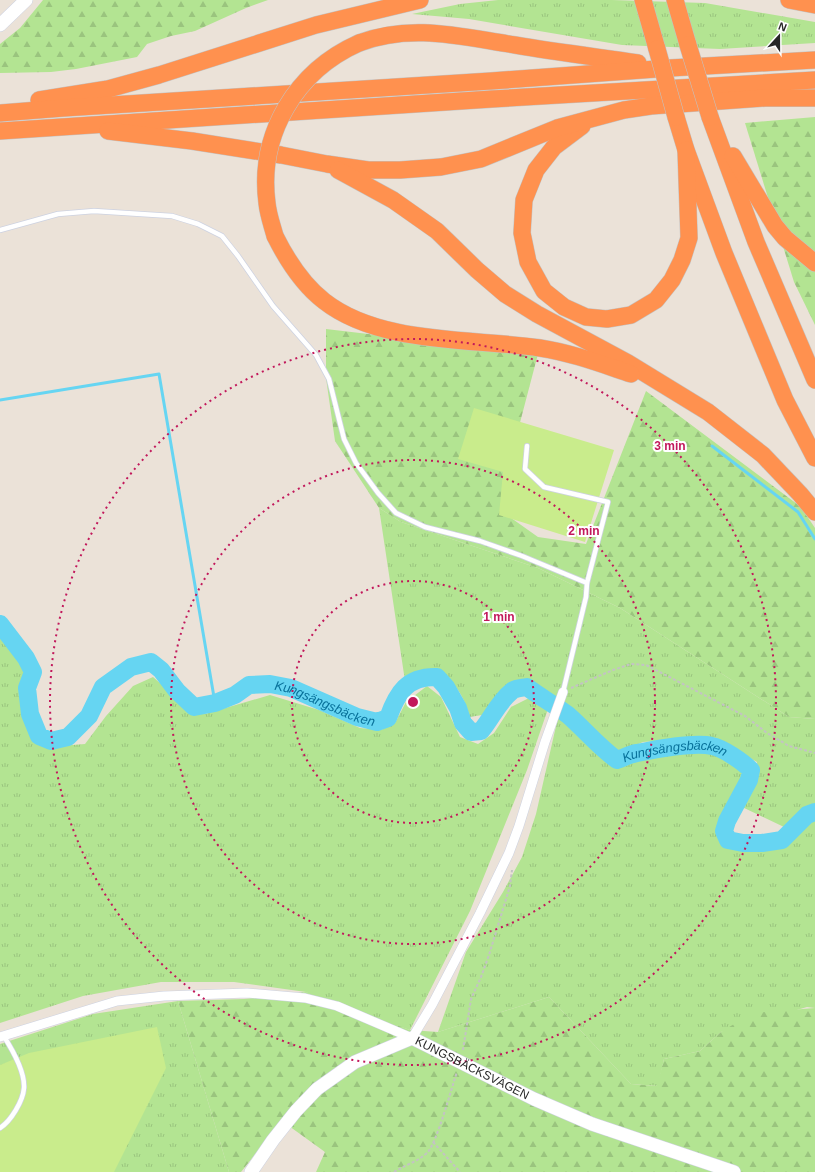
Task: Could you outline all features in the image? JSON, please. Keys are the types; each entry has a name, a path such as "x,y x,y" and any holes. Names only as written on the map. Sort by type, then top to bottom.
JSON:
{"highway":[{"path":"316,25 374,0"},
{"path":"0,108 115,87 160,76 316,25 420,0"},
{"path":"643,0 686,150 724,253 782,392 815,458"},
{"path":"676,0 710,117 756,242 815,380"},
{"path":"789,0 815,5"},
{"path":"668,388 587,359 540,348 437,339 368,324 345,314 324,301 303,280 286,257 275,236 267,205 265,179 271,140 279,121 303,83 312,73 331,58 359,43 380,36 404,32 448,34 670,68"},
{"path":"0,113 491,82 670,68 815,60"},
{"path":"0,131 508,98 815,80"},
{"path":"66,126 192,141 327,164 375,170 400,170 441,168 481,159 557,128 624,110 651,106 765,98 815,98"},
{"path":"596,117 574,131 554,147 536,170 524,200 522,233 528,262 544,291 564,307 586,317 607,319 631,315 656,300 672,280 682,260 689,238 686,150"},
{"path":"710,117 775,226 784,238 815,263"},
{"path":"327,164 393,200 437,231 505,294 537,314 628,363 708,412 764,455 815,512"}],"street":[{"path":"0,25 26,0"},
{"path":"2,1036 117,1001 164,996 247,994 305,998 337,1006 412,1038 432,1005 480,914 509,853 551,724 563,692"},
{"name":"KUNGSBÄCKSVÄGEN","path":"251,1172 273,1140 296,1111 317,1089 355,1062 412,1038 534,1099 592,1124 734,1172"}],"lane":[{"path":"0,230 58,214 94,211 172,216 198,224 222,236 238,256 272,306 316,355 329,379 344,439 356,463 378,493 396,513 425,527 480,541 522,556 587,583"},
{"path":"527,446 525,470 544,487 608,502 587,583 586,597 563,692"},
{"path":"0,1128 17,1110 24,1088 21,1071 2,1036"}],"path":[{"path":"563,692 631,664 646,665 745,716 767,733 789,746 815,753"},
{"path":"394,1172 417,1161 428,1152 438,1131 460,1062 471,999 481,977 498,927 510,886 512,866"},
{"path":"433,1142 460,1172"}],"green space":[{"path":"43,0 268,0 246,8 195,31 171,36 147,44 137,57 76,69 51,72 0,73 0,44 20,28"},
{"path":"498,0 612,0 705,3 815,22 815,43 720,49 622,45 469,19 412,14 460,4"},
{"path":"815,117 815,325 794,282 745,123"},
{"path":"326,329 538,354 512,453 507,515 538,537 586,544 646,391 801,507 815,528 815,719 789,717 620,608 538,568 401,522 379,508 335,441 326,378"},
{"path":"474,408 614,450 585,542 499,515 503,472 458,459"},
{"path":"379,508 401,522 538,568 620,608 789,717 815,719 815,806 803,810 784,827 740,806 758,779 757,762 716,739 691,738 643,742 620,752 582,724 565,706 530,682 514,684 497,696 488,714 470,717 465,702 458,690 437,669 423,671 405,681"},
{"path":"0,627 25,661 25,708 34,740 59,746 85,744 106,716 133,686 153,677 177,698 205,714 270,695 319,710 360,728 381,730 395,723 406,702 427,686 441,697 460,737 478,744 494,733 511,707 529,698 549,706 527,770 470,911 410,1030 395,1025 364,1023 306,992 234,982 161,982 83,996 0,1023"},
{"path":"559,713 578,727 607,759 618,767 649,753 698,748 716,750 740,765 747,774 729,805 717,830 725,842 743,847 762,847 786,843 810,819 815,817 815,1008 807,1007 721,1032 700,1051 664,1059 658,1086 631,1084 549,997 438,1032 466,952 503,892 522,857 536,814"},
{"path":"306,992 410,1030 438,1032 549,997 631,1084 657,1086 664,1059 700,1051 721,1032 752,1013 815,1008 815,1172 316,1172 325,1152 282,1121 241,1172 229,1172 178,1001 244,999"},
{"path":"178,1001 229,1172 0,1172 0,1044 93,1014"},
{"path":"157,1027 166,1068 114,1172 0,1172 0,1065 29,1053"}],"waterway":[{"path":"0,400 159,374 215,703"},
{"path":"712,446 798,512 815,539"},
{"name":"Kungsängsbäcken","path":"0,624 26,658 33,672 27,688 30,714 39,736 51,741 68,737 89,716 103,687 131,667 151,662 161,670 177,691 194,707 215,703 235,695 249,685 270,684 291,688 357,717 377,722 388,718 395,701 411,683 418,679 437,677 446,687 458,708 463,723 471,732 481,731 499,705 513,690 527,687 568,715 604,750 617,760 629,755 686,745 712,746 727,752 751,770 749,780 727,821 724,831 728,840 743,843 762,843 782,840 807,815 815,812"}]}
